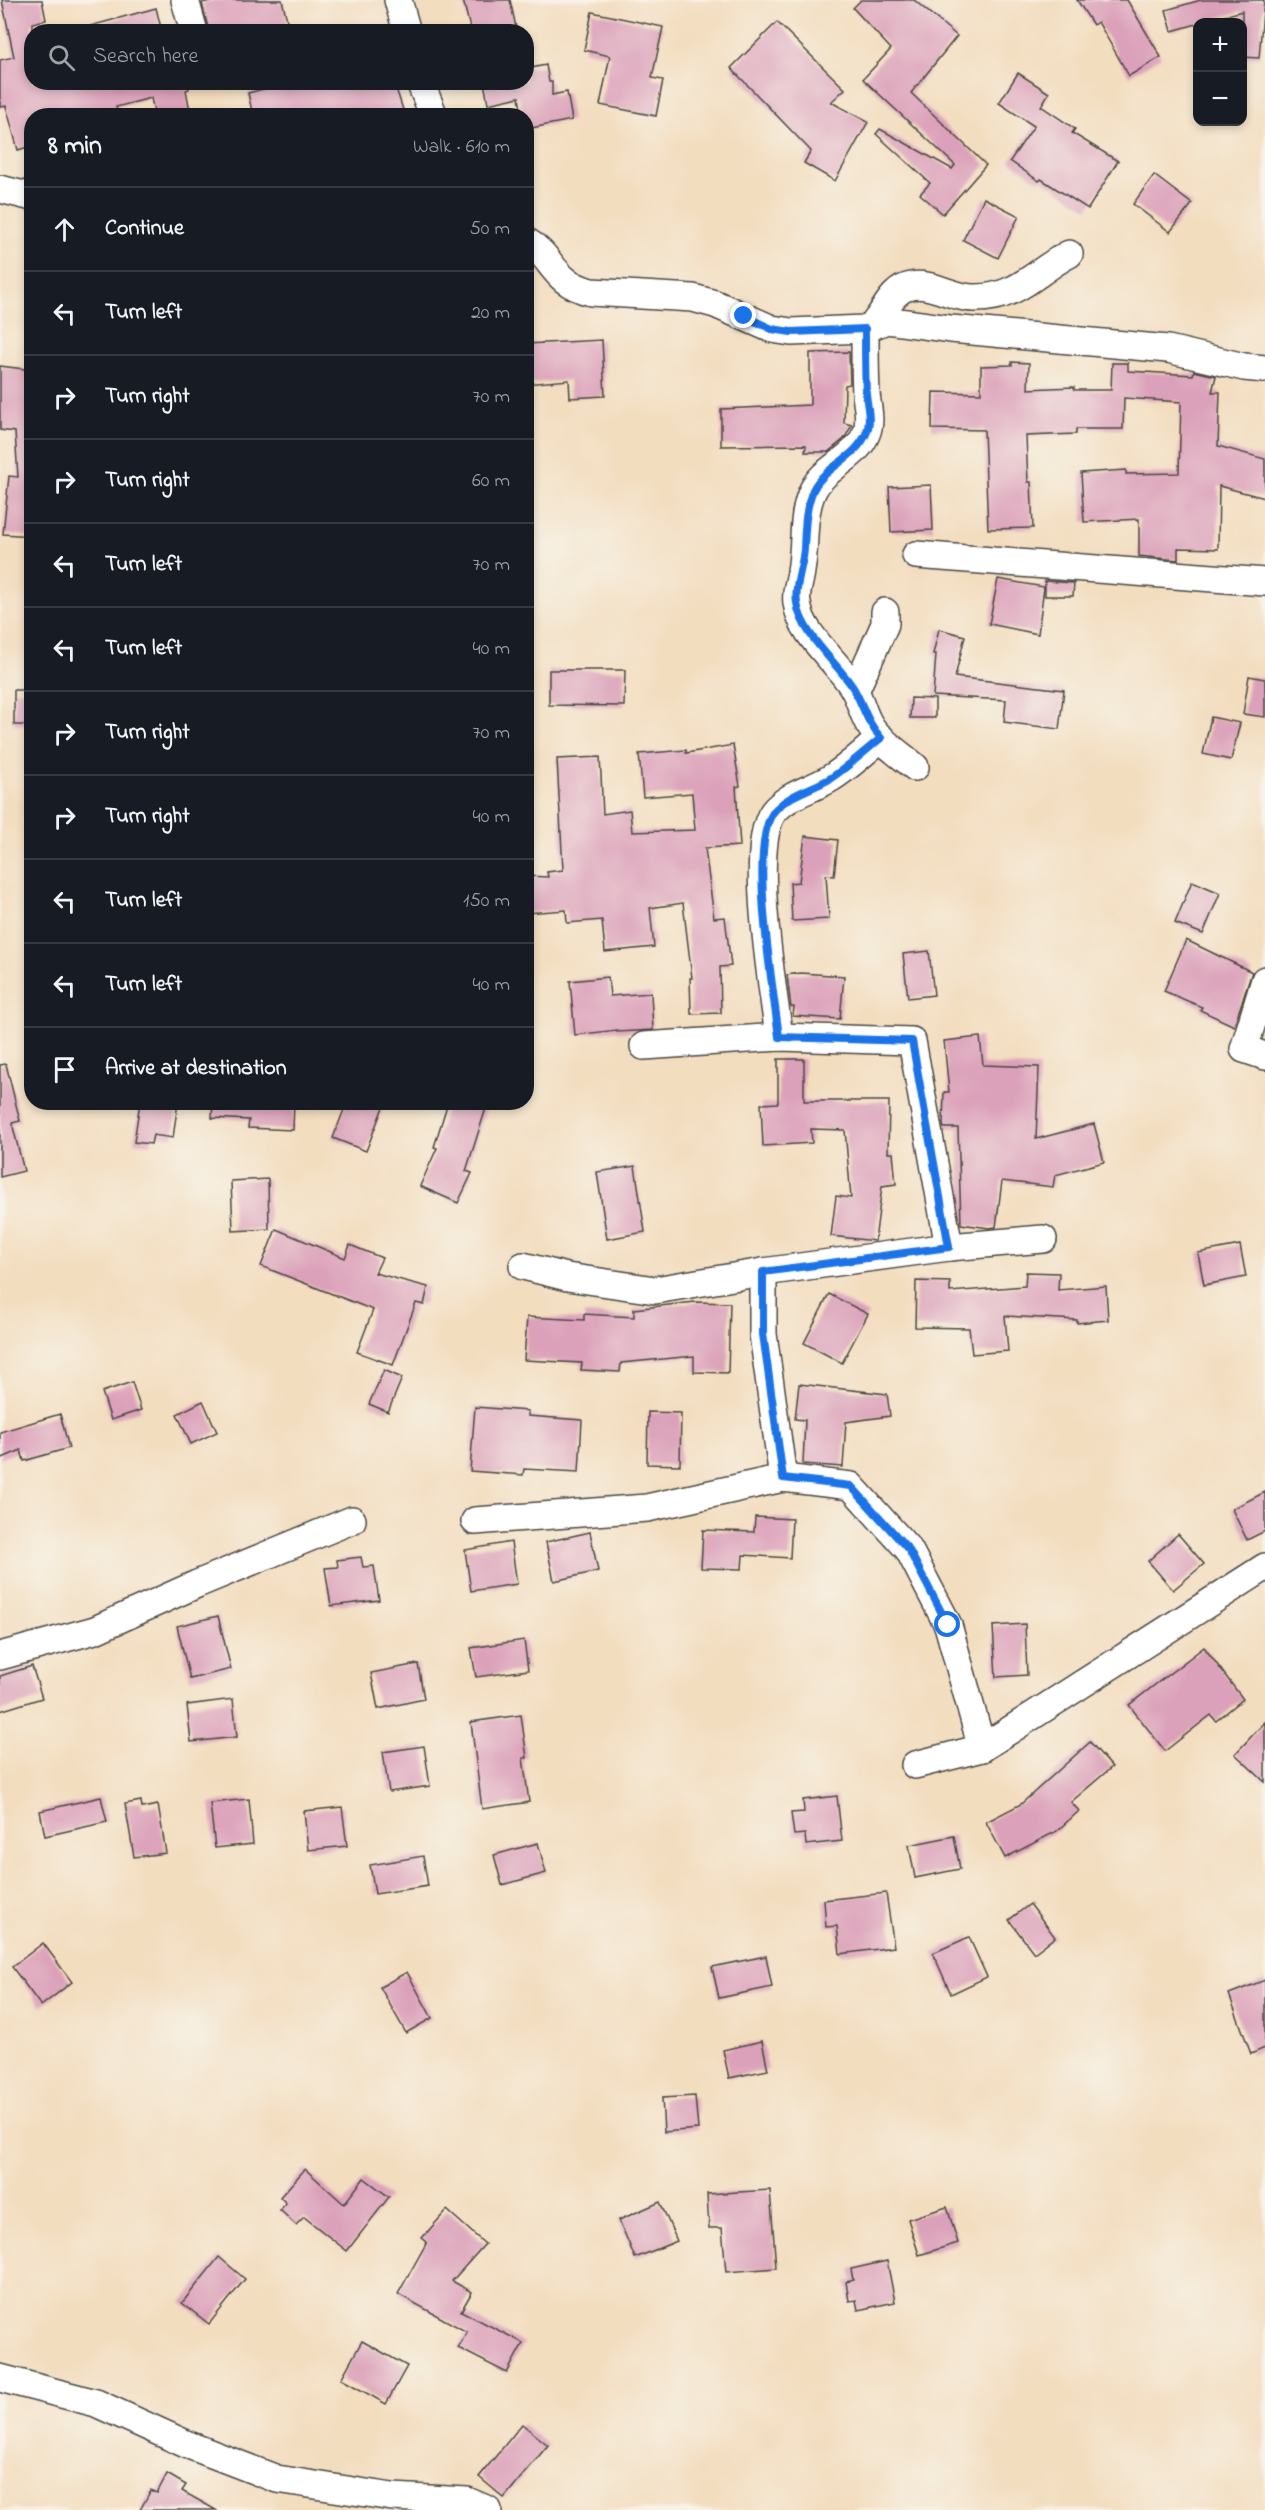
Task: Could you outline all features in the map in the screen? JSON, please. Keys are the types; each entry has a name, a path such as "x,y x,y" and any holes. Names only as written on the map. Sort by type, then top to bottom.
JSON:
{"street":[{"path":"185,0 192,24"},
{"path":"398,0 404,24"},
{"path":"423,90 431,108"},
{"path":"0,189 24,195"},
{"path":"0,210 24,208"},
{"path":"534,246 566,283 591,292 693,298 715,304 772,329 791,332 865,329 886,320 951,329 1168,349 1244,367 1265,369"},
{"path":"865,329 876,322 896,293 910,285 930,287 975,298 1003,294 1038,277 1046,266 1069,254"},
{"path":"865,329 866,391 869,417 866,434 855,449 822,478 813,490 805,521 797,604 808,632 831,657 855,691 871,727 915,767"},
{"path":"916,555 1265,582"},
{"path":"855,691 885,624 885,612"},
{"path":"779,1037 761,878 762,840 768,818 794,795 831,778 881,738"},
{"path":"1265,980 1244,1049 1265,1056"},
{"path":"644,1046 779,1037 912,1041 949,1247"},
{"path":"523,1266 567,1277 656,1290 763,1272 949,1247 1043,1239"},
{"path":"763,1272 763,1334 783,1478"},
{"path":"475,1521 647,1508 783,1478 851,1486 909,1550 948,1625 981,1748"},
{"path":"0,1656 95,1630 196,1584 352,1520"},
{"path":"915,1765 981,1748 1265,1567"},
{"path":"0,2378 96,2403 186,2444 277,2479 392,2497 467,2501 488,2510"}],"building":[{"path":"2,0 42,0 46,20 24,24 24,90 186,90 189,108 153,108 151,98 116,108 24,108 24,148 18,150 6,106 0,107 0,60 14,57"},
{"path":"214,0 282,0 288,24 207,24 202,3"},
{"path":"463,0 510,0 515,24 469,24"},
{"path":"861,0 914,0 957,36 911,93 986,165 943,214 920,194 930,183 876,134 880,129 952,169 955,165 863,79 891,49 853,8"},
{"path":"1077,0 1127,0 1161,57 1129,76 1098,22 1093,25"},
{"path":"1201,0 1264,0 1259,58 1247,57 1247,18 1242,18 1242,11 1218,18 1193,18 1193,25 1172,31 1166,10"},
{"path":"156,8 160,24 97,24"},
{"path":"592,12 663,27 652,78 663,80 656,116 600,105 610,56 584,50"},
{"path":"777,22 845,89 831,102 868,122 835,181 804,163 811,151 731,68"},
{"path":"546,65 549,82 552,82 552,95 567,92 572,120 534,127 534,108 521,108 519,97 488,104 485,90 534,90 534,67"},
{"path":"1018,73 1049,93 1041,106 1075,129 1072,133 1118,161 1088,209 1041,179 1039,181 1010,161 1034,126 999,103"},
{"path":"259,90 397,90 402,108 251,108 248,93"},
{"path":"1154,175 1192,204 1170,232 1133,204"},
{"path":"984,198 1019,216 998,258 963,240"},
{"path":"602,340 605,396 570,398 569,380 534,383 534,344"},
{"path":"849,352 850,384 845,385 844,423 852,425 844,439 828,452 805,452 806,445 721,446 721,409 810,405 810,353"},
{"path":"1012,362 1029,363 1028,389 1074,387 1074,390 1111,390 1112,363 1128,363 1128,371 1193,375 1194,371 1216,376 1212,392 1220,392 1218,446 1265,459 1265,498 1219,486 1218,549 1178,548 1178,560 1139,556 1139,519 1084,522 1081,473 1126,470 1126,474 1179,473 1181,402 1124,398 1123,429 1076,429 1076,434 1026,436 1033,528 988,529 984,430 932,429 933,392 981,393 981,366 1012,365"},
{"path":"0,366 24,369 24,535 3,534 9,476 18,477 15,432 0,430"},
{"path":"931,485 933,530 891,532 889,487"},
{"path":"998,579 1044,587 1038,634 989,624"},
{"path":"1045,581 1074,583 1073,596 1045,596"},
{"path":"939,629 965,636 955,677 1064,690 1059,729 1004,722 1006,700 933,696 936,654 933,654"},
{"path":"549,670 625,670 624,706 549,705"},
{"path":"1249,676 1265,679 1265,717 1243,714"},
{"path":"14,690 24,690 24,725 14,725"},
{"path":"911,698 935,699 935,718 910,718"},
{"path":"1211,717 1240,723 1231,760 1203,754"},
{"path":"733,745 740,786 736,787 740,846 705,848 714,918 725,917 731,966 720,967 721,1013 691,1014 690,978 692,978 683,903 650,908 654,947 605,952 602,920 567,923 566,910 534,912 534,876 548,877 547,872 563,870 557,759 600,757 603,814 630,810 632,832 695,830 692,793 643,797 639,754 686,750 686,753"},
{"path":"805,836 838,840 834,876 826,875 829,919 792,921 790,883 799,882"},
{"path":"1192,881 1220,893 1203,934 1175,923"},
{"path":"1186,940 1252,972 1234,1026 1200,1010 1202,1007 1164,991"},
{"path":"929,951 934,995 908,998 903,954"},
{"path":"801,973 844,976 840,1019 793,1016 794,1007 791,1007 787,975"},
{"path":"608,977 610,996 651,993 653,1030 617,1032 617,1030 575,1035 570,981"},
{"path":"980,1037 983,1065 1039,1067 1036,1139 1094,1124 1104,1162 1055,1175 1053,1187 1002,1181 996,1227 989,1228 961,1224 958,1128 944,1128 943,1125 944,1092 949,1092 944,1041"},
{"path":"778,1059 804,1059 804,1101 889,1101 888,1153 893,1153 896,1184 882,1186 875,1241 831,1236 836,1196 851,1198 845,1130 811,1129 812,1143 763,1146 761,1104 778,1103"},
{"path":"6,1064 20,1121 12,1123 24,1171 0,1177 0,1065"},
{"path":"139,1110 177,1110 173,1138 153,1135 151,1144 134,1142"},
{"path":"212,1110 294,1110 293,1130 248,1128 249,1120 212,1118"},
{"path":"344,1110 382,1110 366,1151 333,1138"},
{"path":"446,1110 485,1110 466,1171 472,1173 458,1203 420,1186 437,1148 434,1147"},
{"path":"635,1166 645,1232 607,1239 597,1172"},
{"path":"268,1179 269,1229 233,1231 231,1181"},
{"path":"276,1229 345,1258 350,1245 382,1258 375,1273 428,1287 424,1305 416,1303 393,1365 357,1352 373,1310 261,1266"},
{"path":"1240,1245 1246,1277 1204,1285 1198,1253"},
{"path":"1026,1272 1059,1273 1058,1290 1106,1286 1108,1320 1077,1323 1077,1320 1005,1316 1008,1351 972,1354 969,1328 915,1327 916,1281 950,1282 950,1292 1025,1286"},
{"path":"829,1294 868,1314 842,1363 804,1343"},
{"path":"695,1302 730,1303 728,1373 694,1372 694,1356 621,1363 620,1372 581,1370 582,1363 524,1360 527,1317 584,1320 584,1314 634,1317 634,1309"},
{"path":"384,1370 402,1378 388,1412 369,1404"},
{"path":"132,1382 141,1410 111,1420 102,1392"},
{"path":"799,1384 887,1394 890,1416 846,1422 843,1467 803,1464 805,1420 795,1419"},
{"path":"203,1401 217,1432 191,1444 177,1414"},
{"path":"475,1407 528,1411 528,1416 582,1420 579,1472 524,1469 523,1475 470,1471"},
{"path":"648,1412 681,1413 680,1465 647,1464"},
{"path":"60,1414 69,1448 24,1461 21,1450 0,1459 0,1432"},
{"path":"1265,1492 1265,1531 1247,1540 1232,1509"},
{"path":"755,1517 792,1519 790,1558 743,1555 742,1569 701,1568 703,1530 754,1532"},
{"path":"590,1532 598,1571 554,1581 546,1542"},
{"path":"1178,1534 1204,1564 1173,1590 1148,1561"},
{"path":"511,1542 517,1584 471,1591 465,1550"},
{"path":"361,1557 363,1567 374,1566 379,1600 331,1606 325,1568 338,1567 337,1560"},
{"path":"218,1616 231,1669 190,1679 177,1626"},
{"path":"1025,1624 1027,1675 996,1677 993,1626"},
{"path":"524,1640 528,1670 476,1677 471,1648"},
{"path":"1204,1647 1243,1699 1216,1721 1211,1715 1165,1751 1129,1705"},
{"path":"418,1664 424,1699 378,1709 371,1673"},
{"path":"32,1666 42,1698 0,1711 0,1676"},
{"path":"233,1699 237,1737 191,1742 187,1705"},
{"path":"521,1715 527,1758 523,1758 529,1802 482,1809 471,1722"},
{"path":"1265,1722 1265,1782 1235,1754"},
{"path":"1090,1742 1112,1767 1071,1802 1079,1811 1057,1831 1005,1858 986,1822 1021,1804"},
{"path":"424,1746 430,1786 389,1792 383,1752"},
{"path":"837,1796 842,1841 806,1845 805,1834 794,1835 791,1813 804,1812 803,1800"},
{"path":"101,1797 107,1822 45,1836 40,1811"},
{"path":"249,1799 253,1844 215,1848 210,1803"},
{"path":"141,1801 142,1808 158,1805 166,1853 134,1857 125,1804"},
{"path":"342,1807 347,1846 308,1850 304,1811"},
{"path":"954,1836 960,1869 915,1878 909,1845"},
{"path":"538,1843 546,1873 502,1885 494,1855"},
{"path":"423,1856 428,1886 375,1894 370,1865"},
{"path":"886,1893 894,1947 840,1954 837,1926 826,1927 824,1900"},
{"path":"1030,1904 1055,1937 1034,1953 1009,1920"},
{"path":"969,1937 987,1977 951,1994 933,1953"},
{"path":"43,1943 72,1982 41,2006 12,1967"},
{"path":"766,1956 772,1987 719,1998 712,1967"},
{"path":"407,1972 432,2018 406,2033 380,1987"},
{"path":"1265,1980 1265,2048 1251,2054 1229,1994"},
{"path":"762,2041 768,2070 729,2078 723,2050"},
{"path":"695,2096 698,2129 664,2132 662,2098"},
{"path":"305,2169 344,2204 364,2178 389,2197 347,2251 304,2217 296,2225 280,2210 286,2203 280,2197"},
{"path":"770,2190 776,2268 726,2272 722,2228 709,2228 707,2194"},
{"path":"660,2202 677,2241 635,2258 619,2220"},
{"path":"947,2207 958,2243 919,2255 908,2219"},
{"path":"447,2210 485,2244 452,2281 472,2292 461,2311 523,2343 507,2373 458,2348 467,2332 398,2294 427,2242 422,2238"},
{"path":"219,2257 245,2279 209,2324 182,2303"},
{"path":"887,2261 895,2302 858,2310 856,2300 849,2301 846,2282 853,2280 851,2269"},
{"path":"362,2341 407,2366 386,2404 341,2379"},
{"path":"522,2424 548,2445 504,2498 479,2477"},
{"path":"167,2474 186,2485 182,2491 216,2510 140,2510 151,2490 157,2493"}],"route":[{"path":"744,316 772,329 791,332 865,329 866,391 869,417 866,434 841,464 822,478 813,490 805,521 797,604 808,632 845,676 855,691 871,727 881,738 831,778 794,795 768,818 762,840 761,878 779,1037 912,1041 949,1247 763,1272 763,1334 783,1478 851,1486 909,1550 948,1625"}]}
